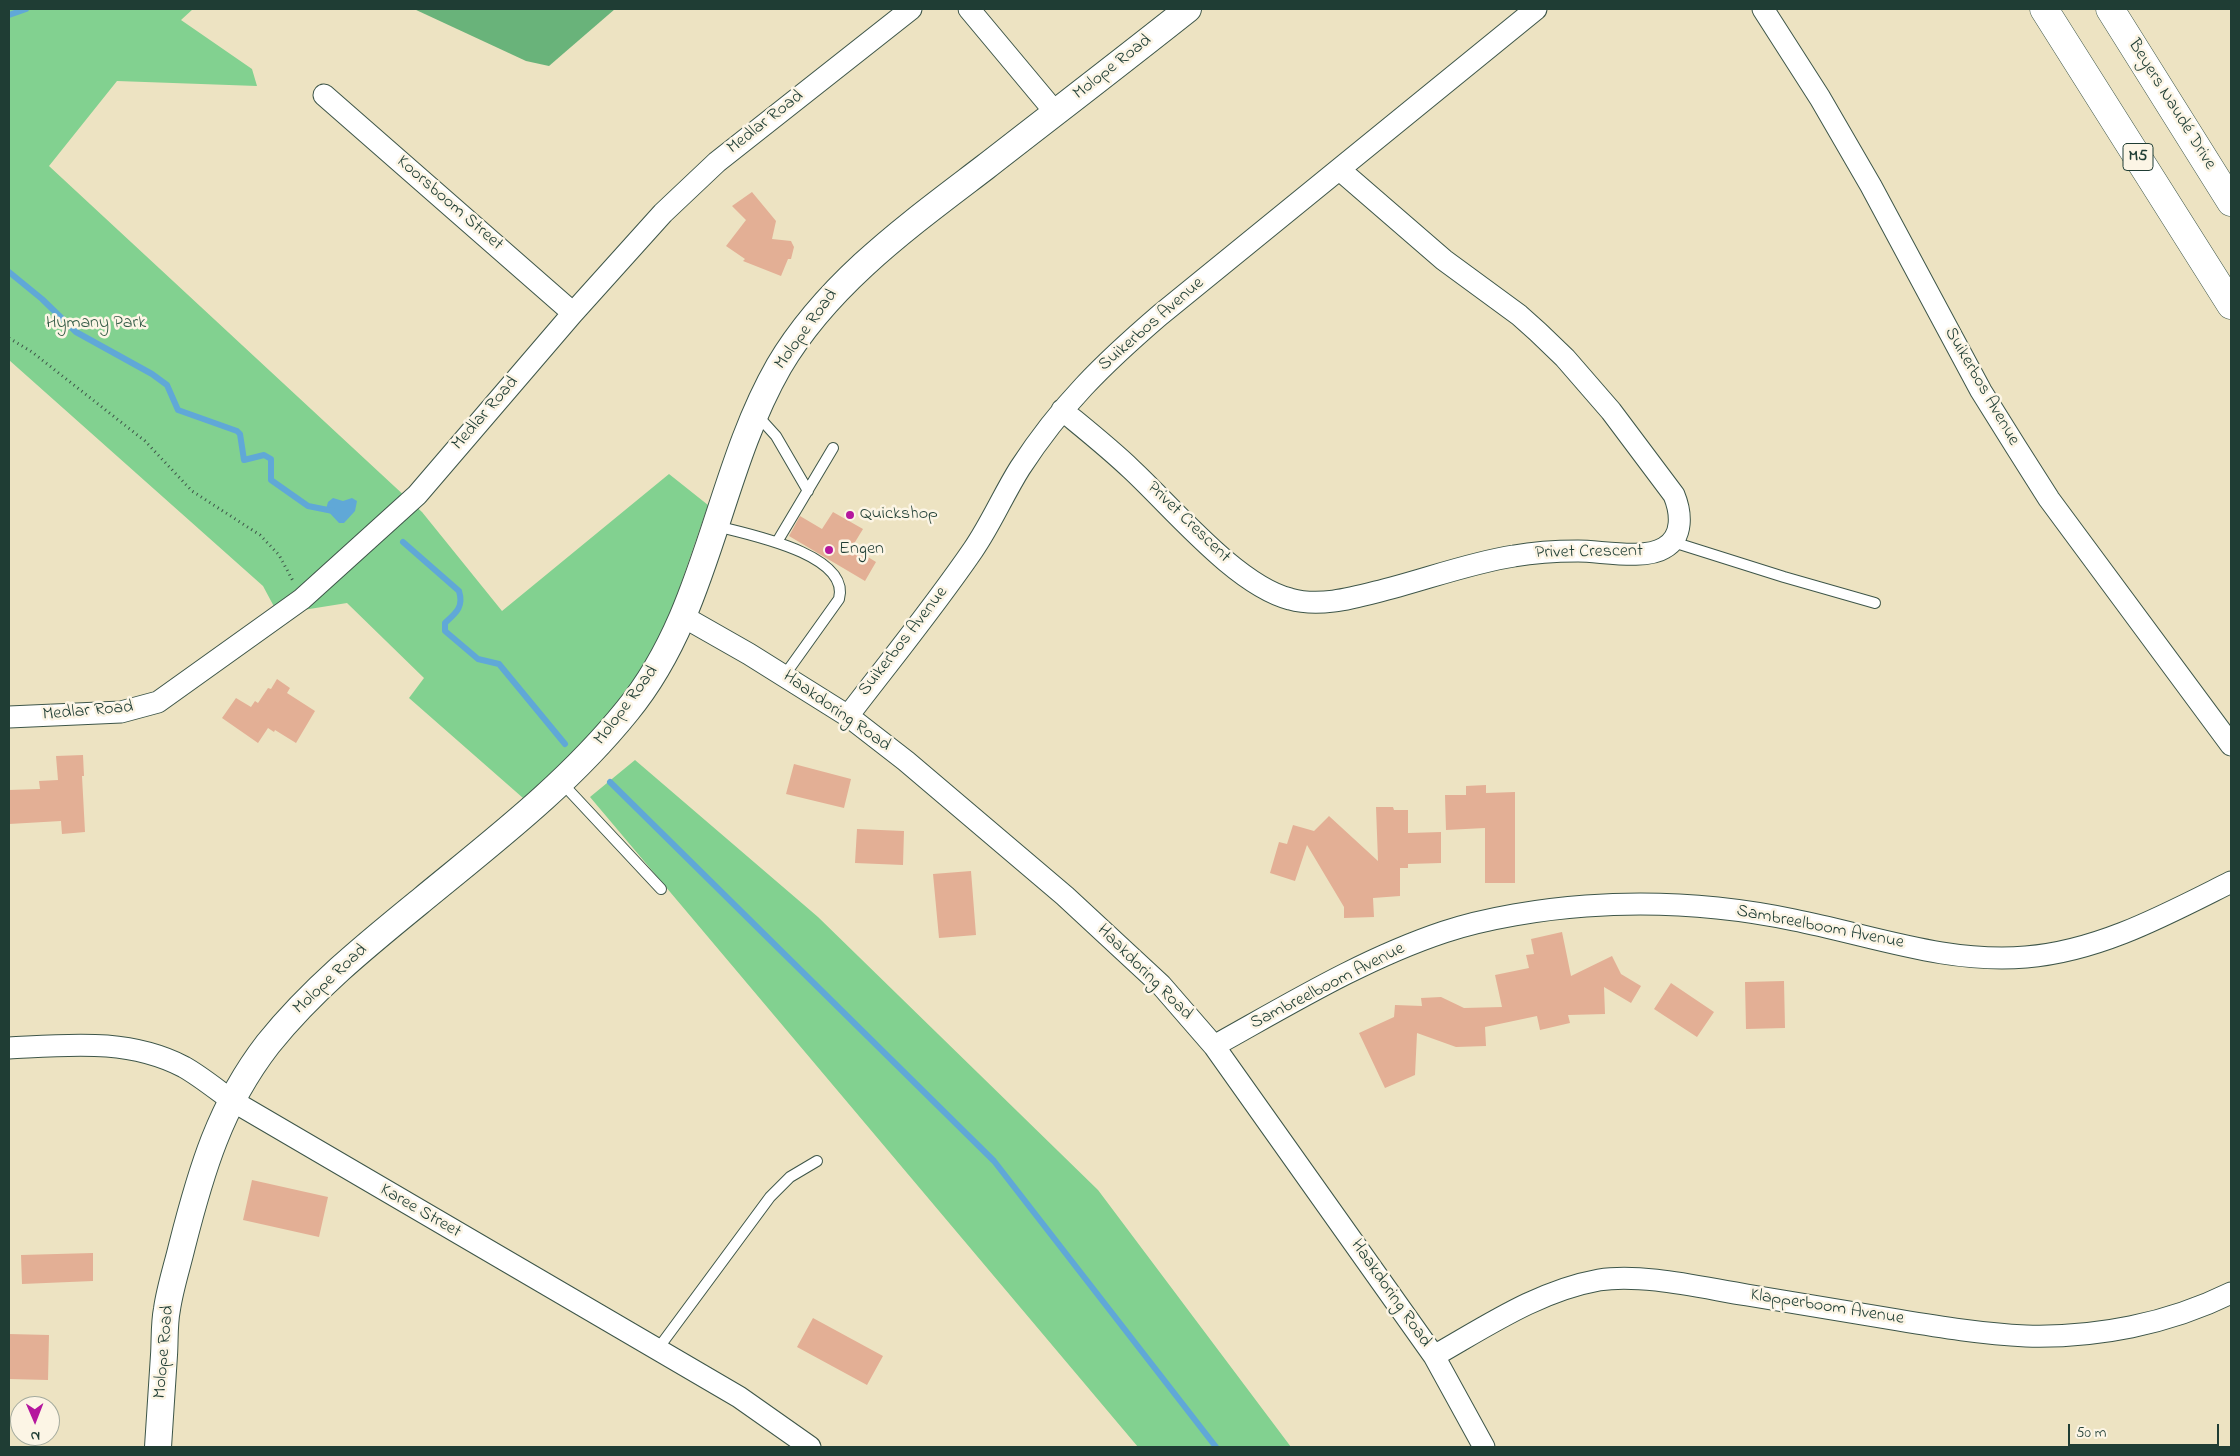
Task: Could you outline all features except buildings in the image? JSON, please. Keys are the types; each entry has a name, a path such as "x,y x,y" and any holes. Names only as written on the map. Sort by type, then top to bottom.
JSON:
{"main road":[{"name":"M5","path":"2044,9 2231,305"},
{"name":"Beyers Naudé Drive","path":"2110,9 2231,202"}],"street":[{"name":"Medlar Road","path":"9,718 121,712 158,702 302,599 417,495 573,313 663,213 716,162 911,9"},
{"path":"969,9 1055,112"},
{"name":"Molope Road","path":"158,1447 167,1308 202,1169 231,1100 266,1047 289,1018 362,949 562,783 580,766 630,708 655,672 684,617 756,414 778,368 817,311 840,285 926,213 1188,9"},
{"name":"Suikerbos Avenue","path":"848,716 943,594 975,548 1019,470 1062,410 1086,382 1127,344 1536,9"},
{"name":"Suikerbos Avenue","path":"1763,9 1820,98 1871,186 1981,391 2020,455 2049,499 2231,745"},
{"name":"Koorsboom Street","path":"324,95 573,313"},
{"path":"1340,170 1444,260 1519,315 1565,358 1611,412 1674,495 1680,508 1681,520 1672,542"},
{"name":"Privet Crescent","path":"1062,410 1130,467 1225,559 1249,579 1271,592 1291,600 1320,602 1364,595 1486,561 1515,556 1543,552 1580,551 1647,554 1663,549 1672,542"},
{"name":"Haakdoring Road","path":"684,617 848,716 906,762 1116,942 1160,985 1214,1046 1434,1356 1484,1447"},
{"name":"Sambreelboom Avenue","path":"1214,1046 1342,976 1400,949 1445,932 1509,917 1585,906 1646,904 1700,907 1792,919 1946,952 1989,958 2026,957 2056,953 2096,944 2132,930 2231,882"},
{"name":"Karee Street","path":"9,1048 88,1044 134,1048 159,1056 185,1068 231,1100 739,1398 810,1447"},
{"name":"Klapperboom Avenue","path":"1434,1356 1534,1300 1568,1287 1601,1280 1636,1279 1686,1285 1958,1330 2026,1336 2130,1328 2174,1316 2231,1293"}],"lane":[{"path":"756,414 776,436 808,491"},
{"path":"778,542 833,448"},
{"path":"715,526 778,542 805,554 834,572 840,581 841,591 839,599 784,676"},
{"path":"1672,542 1784,578 1875,603"},
{"path":"562,783 661,889"},
{"path":"657,1350 770,1197 790,1178 817,1161"}],"path":[{"path":"9,338 32,352 145,441 192,491 260,535 279,555 302,599"}],"green space":[{"name":"Hymany Park","path":"9,9 193,9 181,20 252,69 257,86 117,81 49,166 422,512 502,611 669,474 708,505 673,607 657,641 627,694 572,760 523,798 409,698 424,678 347,603 278,614 263,586 9,360"},
{"path":"414,9 615,9 549,66 526,61"},
{"path":"635,760 818,917 1098,1190 1291,1447 1138,1447 590,797"}],"water":[{"path":"333,498 343,501 352,498 357,501 355,511 344,523 339,523 326,509 328,502"}],"waterway":[{"path":"9,15 26,9"},
{"path":"9,272 42,299 76,332 152,374 167,385 178,410 237,431 240,434 244,460 264,455 271,459 271,480 308,506 333,511"},
{"path":"403,542 459,591 460,606 456,613 445,623 445,631 478,659 499,664 565,744"},
{"path":"610,782 994,1161 1216,1447"}],"place":[{"name":"Quickshop","path":"850,515"},
{"name":"Engen","path":"829,550"}]}
